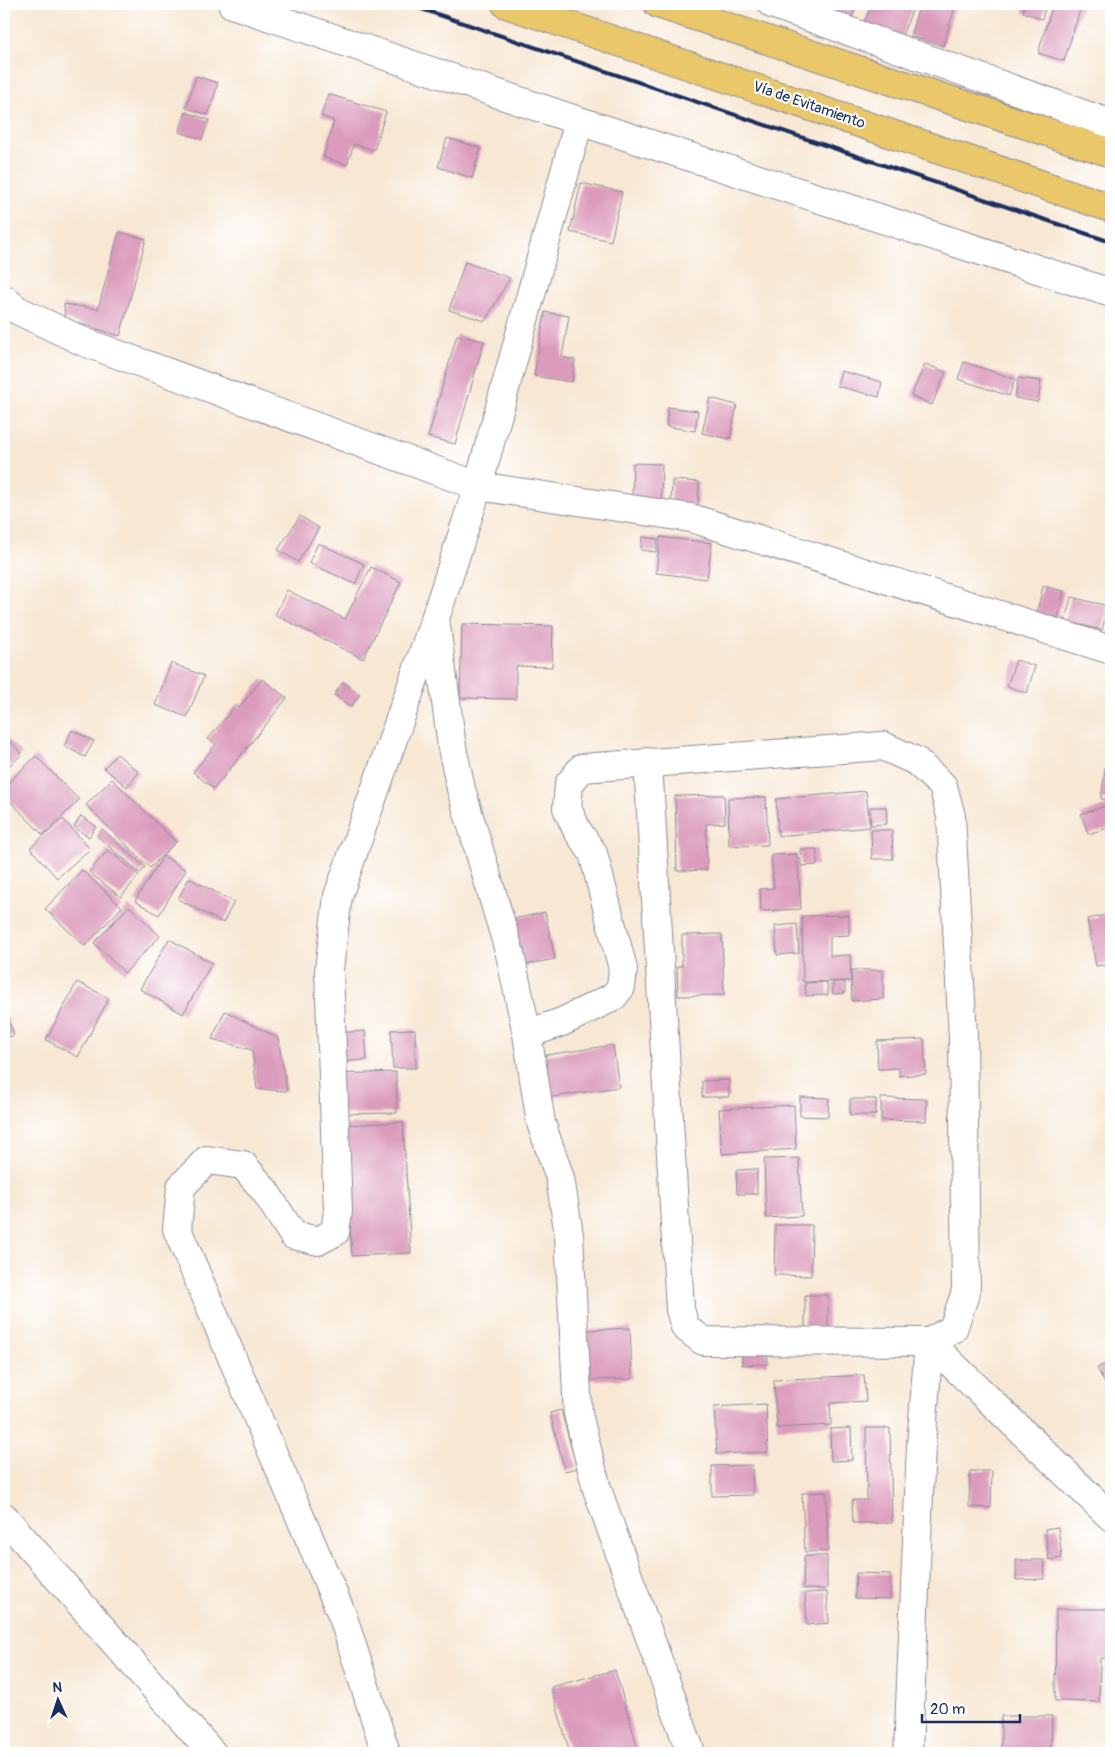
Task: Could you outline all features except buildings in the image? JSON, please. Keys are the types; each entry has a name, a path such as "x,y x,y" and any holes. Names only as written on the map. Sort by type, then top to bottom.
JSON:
{"highway":[{"name":"Vía de Evitamiento","path":"506,4 1111,208"},
{"path":"658,4 1111,153"}],"street":[{"path":"232,4 579,121 1111,293"},
{"path":"772,4 1111,124"},
{"path":"386,1753 343,1617 177,1229 181,1187 207,1160 243,1165 265,1190 293,1235 318,1241 335,1232 338,1211 329,969 338,896 435,619 478,486 579,121"},
{"path":"4,298 17,310 84,342 478,486 691,518 1111,650"},
{"path":"435,619 452,747 459,781 510,954 527,1034 541,1123 560,1178 569,1235 578,1414 597,1489 691,1753"},
{"path":"527,1034 562,1022 613,997 621,987 623,969 592,853 577,830 567,808 569,784 582,768 648,762 883,746 916,761 943,786 951,816 963,1037 966,1291 953,1329 929,1342 703,1341 686,1327 680,1309 648,762"},
{"path":"929,1342 1111,1516"},
{"path":"908,1753 921,1446 929,1342"},
{"path":"4,1517 212,1753"}],"railway":[{"path":"407,4 1111,242"}]}
